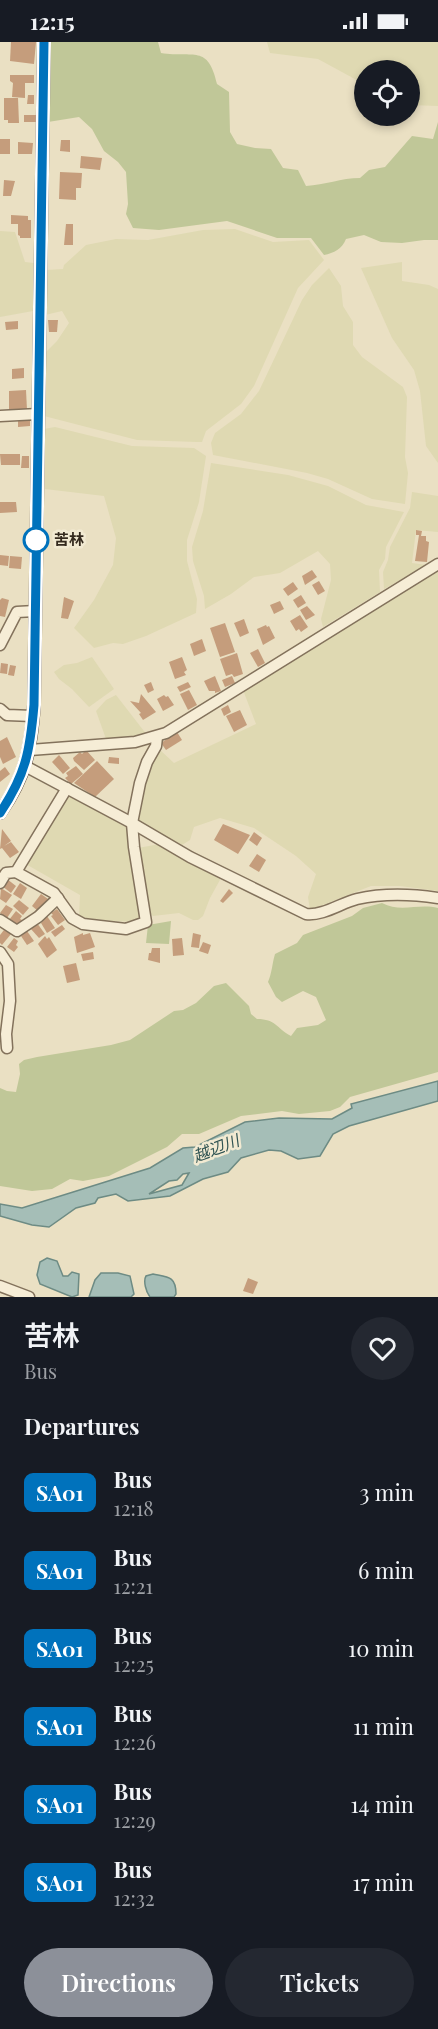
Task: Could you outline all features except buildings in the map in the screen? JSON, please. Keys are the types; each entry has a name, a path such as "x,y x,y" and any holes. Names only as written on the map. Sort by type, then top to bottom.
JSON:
{"main road":[{"path":"0,813 25,766 30,750 33,716 45,42"}],"street":[{"path":"0,416 38,414"},
{"path":"30,750 119,744 157,736 176,728 343,621 438,564"},
{"path":"0,645 17,612 35,610"},
{"path":"0,709 7,715 33,716"},
{"path":"67,788 6,874 54,893 72,918 83,924 126,929 146,922 132,823 140,783 147,762 156,746 157,736"},
{"path":"25,766 190,857 306,914 318,913 347,902 377,895 438,898"},
{"path":"0,920 17,931 38,917 58,898"},
{"path":"0,952 8,964 10,1001 6,1035 8,1048"},
{"path":"0,1286 29,1297"}],"shaded area":[{"path":"267,42 438,42 438,106 420,105 420,60 354,60 354,79 318,59 270,53"},
{"path":"235,229 273,242 309,240 324,260 298,288 254,386 241,404 206,431 202,442 137,440 44,416 45,353 57,341 69,323 62,311 45,315 46,270 63,269 64,265 86,245 116,239 148,240 203,230"},
{"path":"0,231 15,232 25,262 34,263 33,311 0,317"},
{"path":"402,262 402,281 429,285 438,289 438,463 426,446 420,391 414,370 392,338 361,268"},
{"path":"329,268 341,286 343,306 353,322 353,345 362,357 403,387 407,397 405,457 408,473 405,504 372,499 328,479 307,473 213,455 211,443 215,433 241,414 259,391 302,300 312,285"},
{"path":"55,427 132,446 194,448 206,456 199,502 187,540 187,561 197,599 196,613 123,644 113,643 94,648 74,628 94,600 113,565 116,538 104,496 45,489 44,429"},
{"path":"211,463 288,475 328,486 366,505 404,512 386,547 385,559 379,570 380,592 323,627 321,619 331,580 330,564 318,551 280,573 254,577 205,609 204,596 193,561 192,547 203,511"},
{"path":"412,492 438,496 438,532 416,530 412,563 427,565 384,589 383,572 390,547 410,508"},
{"path":"438,571 438,891 400,886 371,886 310,910 308,897 316,874 296,856 254,828 220,818 194,827 190,840 182,845 138,822 145,776 159,749 174,763 256,724 243,690"},
{"path":"92,657 114,689 89,707 54,672 64,665"},
{"path":"116,695 147,735 123,740 106,739 96,711 106,700"},
{"path":"68,793 128,828 142,919 136,922 79,917 80,895 24,863"},
{"path":"160,844 221,878 203,916 198,920 179,913 153,916 150,913 138,848"}],"green space":[{"path":"49,42 158,42 161,53 191,54 204,58 213,71 217,84 229,92 230,132 237,144 271,149 283,168 298,170 306,186 360,178 369,170 385,167 412,136 433,139 438,122 438,240 381,242 364,235 346,239 337,250 324,255 311,238 277,238 227,221 159,230 133,228 126,214 128,204 126,172 104,151 92,129 79,117 48,122"},
{"path":"382,903 403,908 438,908 438,1072 350,1097 340,1107 330,1111 299,1114 282,1111 241,1116 199,1134 182,1134 167,1147 109,1176 83,1181 70,1179 52,1189 32,1191 0,1186 0,1088 16,1092 20,1074 19,1064 24,1060 130,1040 174,1011 183,1010 196,1003 214,986 226,983 249,1006 251,1014 257,1019 272,1022 291,1036 297,1028 318,1025 326,1020 316,997 303,991 282,1002 276,997 268,982 275,954 297,943 303,935 352,916 363,908"},
{"path":"171,921 169,944 146,943 148,925"}],"water":[{"name":"越辺川","path":"438,1081 438,1101 349,1126 333,1134 320,1156 298,1159 281,1151 269,1150 241,1158 228,1172 203,1179 170,1196 128,1201 116,1194 98,1198 95,1203 76,1208 49,1227 0,1216 0,1204 22,1208 150,1168 183,1148 195,1147 245,1122 279,1118 332,1119 352,1108 351,1104","holes":["189,1173 182,1185 149,1194 169,1181 177,1180 183,1174"]},
{"path":"47,1258 57,1261 63,1276 68,1276 72,1272 79,1274 78,1295 72,1297 40,1284 37,1275 40,1262"},
{"path":"101,1273 130,1276 134,1294 131,1297 89,1297 95,1280"},
{"path":"153,1274 170,1278 173,1281 176,1288 174,1297 150,1297 145,1281 146,1276"}],"bus line":[{"name":"SA01","path":"0,813 25,766 30,750 34,705 44,42"}],"place":[{"name":"苦林","path":"36,540"}]}
